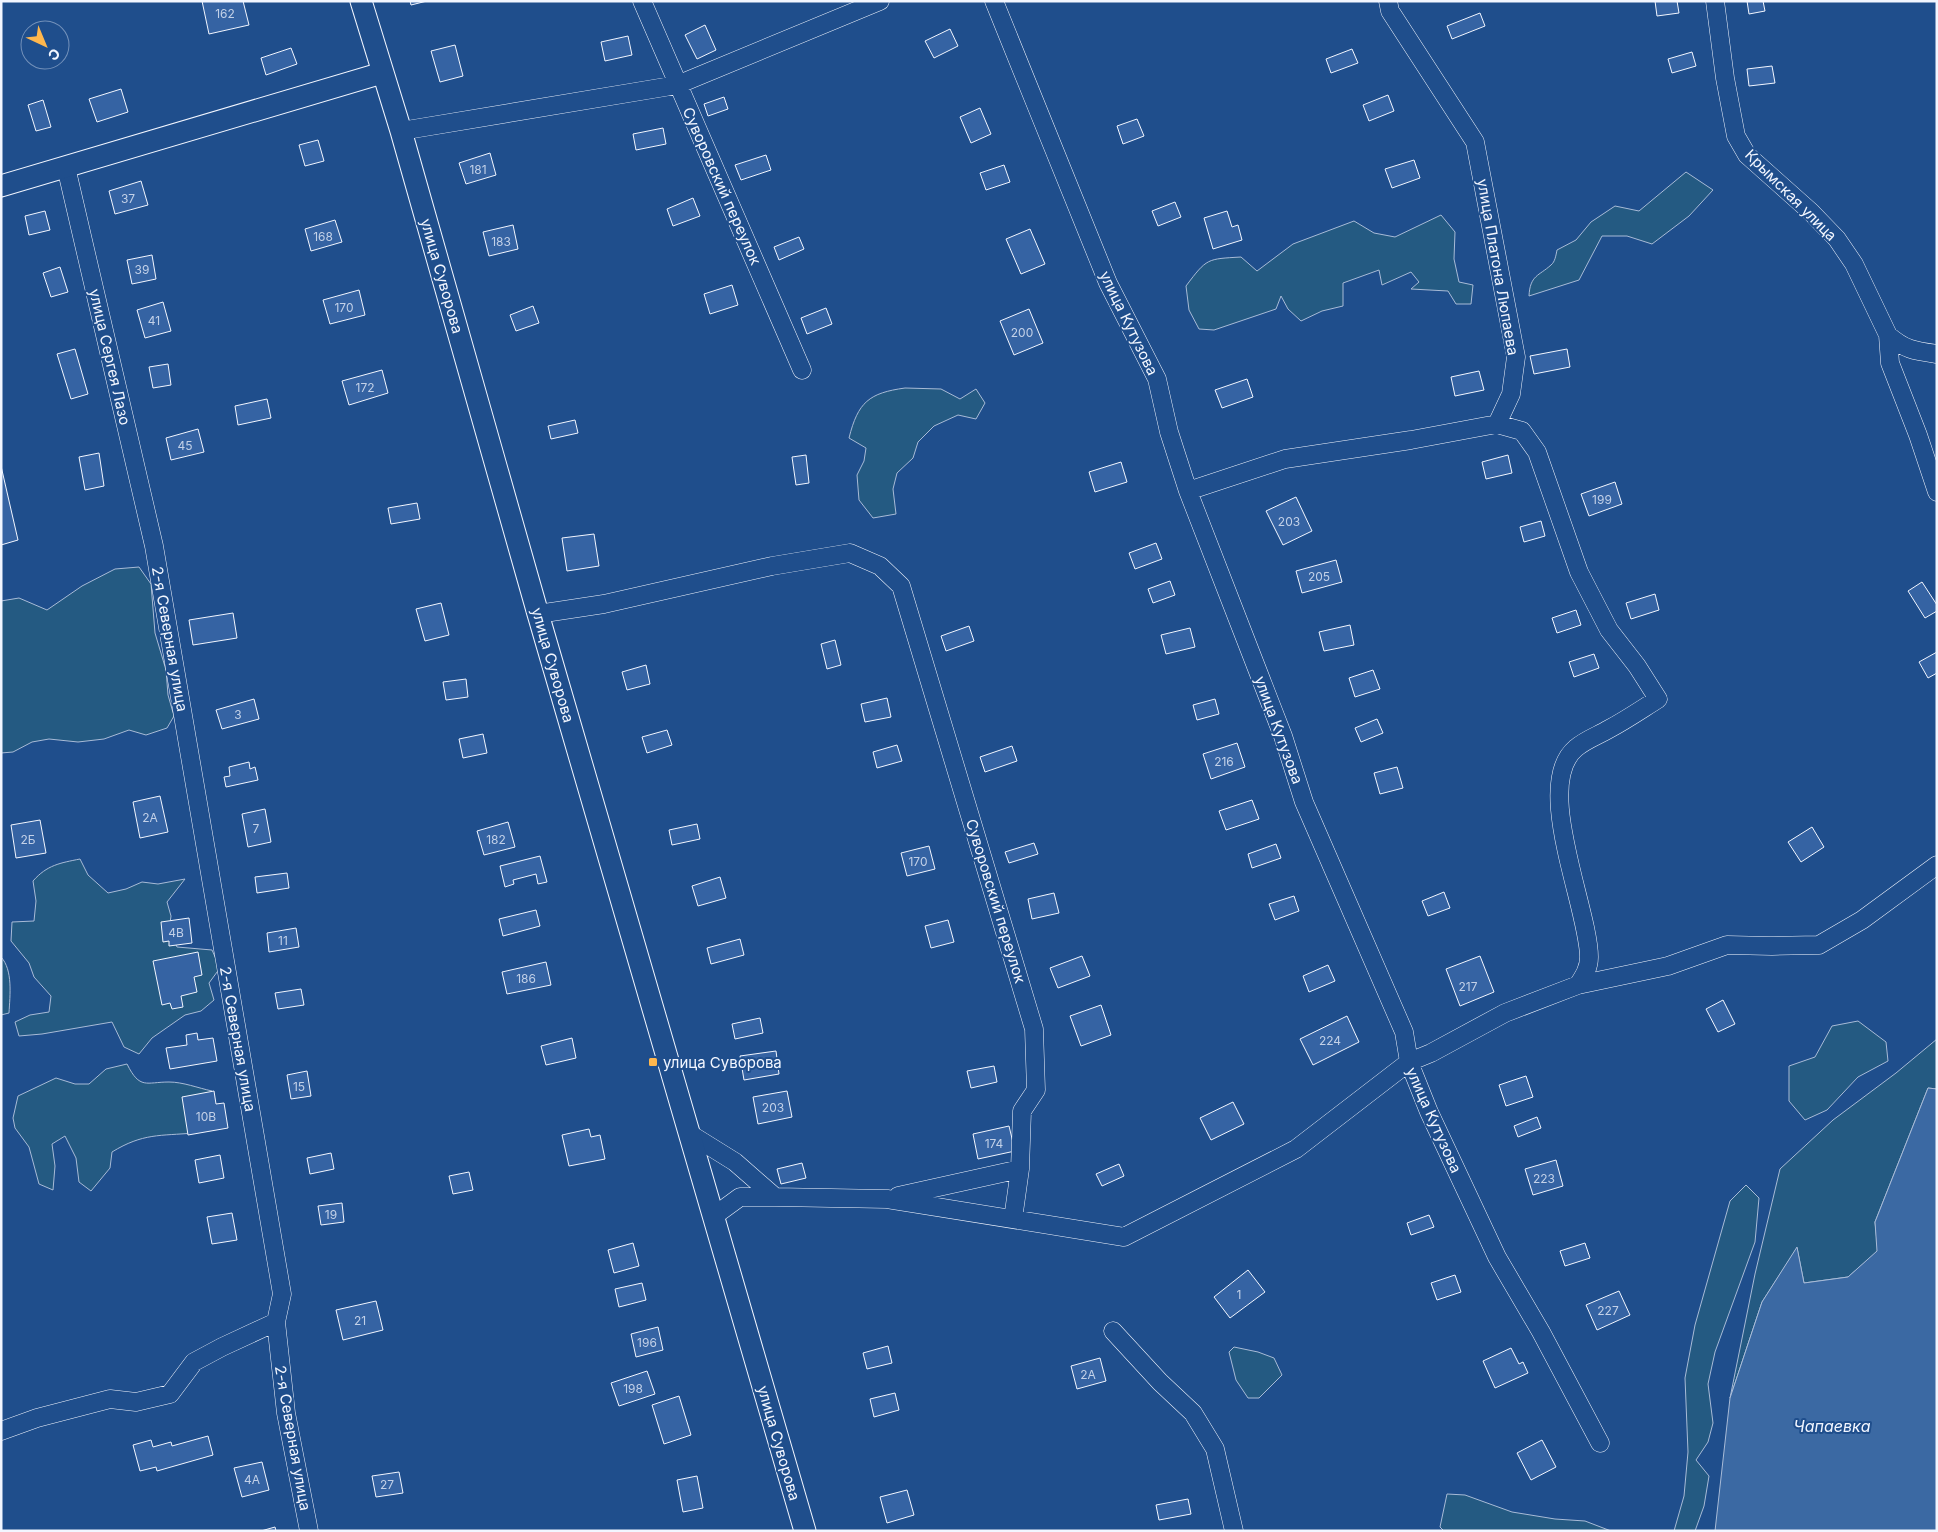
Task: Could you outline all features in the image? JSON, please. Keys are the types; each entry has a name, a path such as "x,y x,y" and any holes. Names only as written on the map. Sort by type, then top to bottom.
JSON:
{"street":[{"name":"улица Суворова","path":"361,1 401,131 538,614 804,1531"},
{"name":"Суворовский переулок","path":"642,1 802,370"},
{"path":"401,131 677,85 880,1"},
{"name":"улица Кутузова","path":"994,1 1108,282 1157,379 1169,432 1188,491 1284,736 1304,802 1404,1032 1408,1062 1429,1112 1497,1257 1541,1332 1600,1444"},
{"name":"улица Платона Люпаева","path":"1388,1 1390,11 1475,142 1516,357 1511,394 1497,424"},
{"name":"Крымская улица","path":"1715,1 1725,78 1736,136 1747,155 1811,212 1836,239 1854,264 1888,335 1890,363 1918,435 1937,492"},
{"path":"1,186 382,73"},
{"name":"улица Сергея Лазо","path":"66,167 154,546"},
{"path":"1888,335 1899,345 1914,351 1937,354"},
{"path":"1188,491 1285,459 1411,440 1497,424 1522,432 1537,452 1579,572 1609,630 1637,666 1658,699 1575,748 1564,763 1559,783 1562,826 1569,866 1585,930 1589,958 1586,974 1578,985"},
{"name":"2-я Северная улица","path":"154,546 282,1294 276,1322 286,1412 310,1531"},
{"name":"Суворовский переулок","path":"538,614 604,604 772,566 850,554 880,566 901,586 1034,1029 1036,1090 1022,1111 1020,1169 1013,1219"},
{"path":"714,1216 740,1198 775,1196 887,1199 1124,1237 1296,1149 1408,1062 1431,1053 1505,1013 1578,985 1668,966 1727,945 1819,945 1862,920 1937,865"},
{"path":"690,1134 736,1162 775,1196"},
{"path":"887,1199 1020,1169"},
{"path":"1,1431 37,1418 110,1399 136,1402 170,1394 194,1362 276,1322"},
{"path":"1113,1331 1193,1413 1215,1449 1234,1531"}],"shaded area":[{"path":"1686,172 1713,190 1689,216 1652,244 1627,236 1602,236 1579,280 1529,296 1533,280 1552,264 1557,250 1576,240 1591,222 1615,206 1639,211"},
{"path":"1441,215 1455,232 1454,259 1459,282 1473,285 1471,304 1456,304 1448,291 1411,289 1419,282 1411,272 1382,285 1379,270 1343,283 1343,306 1322,311 1301,321 1288,309 1281,296 1276,309 1214,330 1199,329 1189,310 1186,286 1204,265 1214,260 1241,257 1257,271 1293,244 1354,221 1374,233 1395,237"},
{"path":"905,388 941,389 960,399 976,389 985,403 976,419 958,415 934,426 918,442 913,458 897,473 893,489 896,514 873,518 859,500 857,475 864,461 866,448 849,438 856,416 867,401 882,393"},
{"path":"139,567 151,584 155,633 166,670 168,695 174,716 167,728 146,735 129,730 104,739 78,742 49,739 32,742 13,752 1,753 1,601 19,598 47,610 82,586 115,569"},
{"path":"80,859 88,875 108,893 126,889 142,882 158,884 185,879 167,902 171,916 169,931 177,947 212,950 220,968 209,983 214,1000 201,1011 185,1015 152,1038 139,1054 124,1047 112,1022 19,1036 15,1022 30,1015 49,1012 51,996 34,977 29,963 11,941 12,922 34,921 36,901 33,881 43,871"},
{"path":"1,957 5,962 9,976 10,991 9,1013 1,1015"},
{"path":"1858,1021 1886,1042 1888,1061 1858,1077 1827,1110 1805,1120 1789,1101 1789,1066 1815,1057 1832,1026"},
{"path":"1937,1039 1937,1089 1928,1088 1875,1222 1878,1251 1848,1277 1804,1283 1797,1248 1762,1302 1730,1398 1755,1274 1780,1169 1833,1120 1896,1073"},
{"path":"127,1064 136,1078 144,1083 174,1082 212,1091 197,1114 194,1133 143,1138 112,1152 110,1168 91,1191 79,1182 76,1158 65,1136 52,1144 55,1166 53,1190 39,1184 29,1147 15,1128 13,1118 18,1096 56,1078 75,1084 89,1084 106,1069"},
{"path":"1746,1185 1759,1198 1755,1242 1715,1352 1708,1384 1713,1423 1708,1442 1696,1460 1709,1476 1704,1506 1695,1531 1674,1531 1684,1496 1688,1452 1685,1378 1695,1325 1730,1201"},
{"path":"1234,1347 1258,1352 1274,1358 1282,1375 1259,1398 1248,1398 1236,1380 1229,1352"},
{"path":"1447,1494 1465,1495 1512,1512 1555,1519 1585,1521 1611,1531 1444,1531 1440,1527"}],"water":[{"name":"Чапаевка","path":"1928,1088 1937,1089 1937,1531 1715,1531 1730,1398 1762,1302 1797,1247 1804,1283 1848,1277 1877,1251 1875,1222"}],"building":[{"path":"202,1 243,1 249,25 209,34"},
{"path":"410,1 427,1 411,5"},
{"path":"1655,1 1677,1 1679,13 1657,16"},
{"path":"1747,1 1763,1 1765,11 1749,14"},
{"path":"1480,13 1485,26 1452,39 1447,26"},
{"path":"705,25 716,50 697,59 685,35"},
{"path":"950,29 958,46 934,58 925,41"},
{"path":"628,36 632,55 605,61 601,42"},
{"path":"455,45 463,76 440,82 431,51"},
{"path":"291,48 297,64 266,75 261,58"},
{"path":"1352,49 1358,63 1331,73 1326,59"},
{"path":"1692,52 1696,66 1672,73 1668,59"},
{"path":"1772,66 1775,83 1749,86 1747,69"},
{"path":"121,89 128,112 97,122 89,99"},
{"path":"1388,95 1394,111 1369,121 1363,105"},
{"path":"724,97 728,109 708,116 704,104"},
{"path":"43,100 51,127 36,131 28,105"},
{"path":"980,108 991,134 971,143 960,117"},
{"path":"1137,119 1144,136 1123,144 1117,126"},
{"path":"663,128 666,144 636,150 633,134"},
{"path":"318,140 324,161 305,166 299,145"},
{"path":"490,153 496,175 466,184 459,163"},
{"path":"766,155 771,170 741,180 735,165"},
{"path":"1414,160 1420,178 1392,188 1385,169"},
{"path":"1004,165 1010,182 986,190 980,173"},
{"path":"141,181 148,205 115,214 109,191"},
{"path":"693,198 700,216 673,226 667,209"},
{"path":"1175,202 1181,217 1158,226 1152,211"},
{"path":"45,211 50,230 29,235 25,216"},
{"path":"1227,211 1232,227 1238,225 1242,240 1213,249 1204,218"},
{"path":"335,220 342,242 311,251 305,229"},
{"path":"513,225 518,249 489,256 483,232"},
{"path":"1030,229 1045,264 1021,274 1006,239"},
{"path":"799,237 804,249 779,260 774,247"},
{"path":"152,255 156,279 132,284 127,260"},
{"path":"60,267 68,292 51,297 43,273"},
{"path":"732,285 738,305 710,314 704,294"},
{"path":"359,290 365,315 330,324 323,300"},
{"path":"163,302 171,331 145,338 137,310"},
{"path":"533,306 539,323 516,331 510,315"},
{"path":"826,308 832,324 807,334 801,318"},
{"path":"1029,309 1043,343 1014,355 1000,321"},
{"path":"75,349 88,394 71,399 57,354"},
{"path":"1567,349 1570,367 1534,374 1530,356"},
{"path":"168,364 171,385 153,388 149,367"},
{"path":"382,370 388,393 349,405 342,381"},
{"path":"1479,371 1484,390 1455,396 1451,377"},
{"path":"1247,379 1253,397 1222,408 1215,390"},
{"path":"267,399 271,418 238,425 235,406"},
{"path":"575,420 578,433 551,439 548,426"},
{"path":"198,429 204,452 171,460 166,438"},
{"path":"99,453 104,486 85,490 79,457"},
{"path":"806,455 809,483 796,485 792,457"},
{"path":"1508,455 1512,473 1486,479 1482,462"},
{"path":"1121,462 1127,482 1095,492 1089,472"},
{"path":"1,466 18,540 1,545"},
{"path":"1615,482 1622,504 1589,516 1581,494"},
{"path":"1296,497 1312,531 1283,545 1266,511"},
{"path":"417,503 420,519 391,524 388,508"},
{"path":"1541,521 1545,536 1524,542 1520,527"},
{"path":"594,534 599,566 567,571 562,538"},
{"path":"1156,543 1162,559 1135,569 1129,553"},
{"path":"1336,560 1342,582 1302,593 1296,571"},
{"path":"1170,581 1175,595 1153,603 1148,589"},
{"path":"1922,582 1937,605 1937,611 1925,618 1908,591"},
{"path":"1655,594 1659,610 1631,619 1626,603"},
{"path":"441,603 449,635 425,641 416,609"},
{"path":"1576,610 1581,625 1557,633 1552,618"},
{"path":"233,613 237,638 193,645 189,620"},
{"path":"1350,625 1354,645 1324,651 1319,632"},
{"path":"969,626 974,641 946,651 941,636"},
{"path":"1190,628 1195,647 1166,654 1161,635"},
{"path":"835,640 841,665 827,669 821,644"},
{"path":"1937,652 1937,673 1928,678 1919,662"},
{"path":"1594,654 1599,668 1574,677 1569,662"},
{"path":"646,665 650,684 627,690 622,672"},
{"path":"1373,670 1380,689 1355,697 1349,678"},
{"path":"466,679 468,697 446,700 443,682"},
{"path":"887,698 891,717 865,722 861,704"},
{"path":"254,699 259,719 222,729 216,710"},
{"path":"1215,699 1219,714 1197,720 1193,705"},
{"path":"1377,719 1383,733 1361,742 1355,728"},
{"path":"667,730 672,745 647,753 642,737"},
{"path":"483,734 487,753 463,758 459,739"},
{"path":"1237,743 1245,767 1211,779 1203,754"},
{"path":"897,745 902,761 877,768 873,752"},
{"path":"1012,746 1017,761 985,772 980,757"},
{"path":"249,762 250,769 255,767 258,780 226,787 224,777 230,776 229,767"},
{"path":"1397,767 1403,788 1380,794 1374,773"},
{"path":"160,796 168,832 140,838 133,802"},
{"path":"1252,800 1259,819 1226,830 1219,811"},
{"path":"265,809 271,842 248,847 242,814"},
{"path":"40,820 46,853 16,858 11,825"},
{"path":"508,822 515,847 484,855 477,831"},
{"path":"697,824 700,839 672,845 669,830"},
{"path":"1812,827 1824,847 1801,862 1788,842"},
{"path":"1034,843 1038,854 1009,863 1005,852"},
{"path":"1276,844 1281,858 1252,868 1248,854"},
{"path":"929,846 935,869 907,876 901,853"},
{"path":"540,856 547,882 538,884 536,874 513,880 514,884 505,887 500,866"},
{"path":"287,873 289,888 257,893 255,877"},
{"path":"720,877 726,898 698,906 692,886"},
{"path":"1444,892 1450,908 1428,916 1422,901"},
{"path":"1054,893 1059,913 1032,919 1028,899"},
{"path":"1294,896 1299,911 1275,920 1269,904"},
{"path":"536,910 540,926 503,936 499,919"},
{"path":"189,918 192,943 169,946 169,941 163,942 161,922"},
{"path":"948,920 954,942 931,948 925,926"},
{"path":"296,928 299,947 269,952 267,933"},
{"path":"740,939 744,955 711,964 707,948"},
{"path":"198,952 202,975 194,977 197,992 181,996 183,1007 172,1009 170,1003 162,1005 153,961"},
{"path":"1082,956 1090,976 1058,988 1050,968"},
{"path":"1480,956 1494,992 1460,1006 1446,969"},
{"path":"546,962 551,985 507,994 502,972"},
{"path":"1328,965 1335,981 1309,992 1303,976"},
{"path":"301,989 304,1005 278,1009 275,993"},
{"path":"1723,1000 1735,1024 1718,1032 1706,1009"},
{"path":"1101,1005 1111,1035 1081,1046 1070,1016"},
{"path":"1347,1016 1359,1042 1313,1065 1300,1039"},
{"path":"760,1018 763,1033 735,1039 732,1024"},
{"path":"197,1033 198,1040 213,1038 217,1061 170,1069 166,1048 187,1045 186,1035"},
{"path":"572,1038 576,1058 546,1065 541,1046"},
{"path":"776,1051 779,1074 744,1080 740,1056"},
{"path":"994,1066 997,1082 971,1088 967,1071"},
{"path":"307,1071 311,1096 291,1099 287,1075"},
{"path":"1526,1076 1533,1097 1506,1106 1499,1085"},
{"path":"214,1091 216,1104 224,1103 228,1128 188,1135 182,1097"},
{"path":"787,1091 792,1117 758,1124 753,1097"},
{"path":"1233,1102 1244,1124 1211,1140 1200,1118"},
{"path":"1537,1117 1541,1128 1518,1137 1514,1126"},
{"path":"1009,1126 1015,1151 978,1159 973,1134"},
{"path":"589,1129 591,1137 600,1135 605,1159 569,1166 562,1135"},
{"path":"331,1153 334,1169 310,1174 307,1158"},
{"path":"220,1155 224,1178 199,1183 195,1160"},
{"path":"1556,1160 1563,1186 1533,1195 1525,1169"},
{"path":"802,1163 806,1178 781,1184 777,1169"},
{"path":"1119,1164 1124,1176 1102,1186 1096,1174"},
{"path":"469,1172 473,1190 453,1194 449,1176"},
{"path":"342,1203 344,1222 321,1225 318,1206"},
{"path":"232,1213 237,1240 212,1244 207,1217"},
{"path":"1429,1215 1434,1227 1411,1235 1407,1223"},
{"path":"633,1243 639,1266 614,1273 608,1250"},
{"path":"1585,1243 1590,1258 1565,1266 1560,1251"},
{"path":"1248,1270 1265,1292 1230,1318 1214,1297"},
{"path":"1455,1275 1461,1292 1437,1300 1431,1283"},
{"path":"642,1283 646,1300 619,1307 615,1289"},
{"path":"1619,1291 1630,1315 1597,1330 1586,1305"},
{"path":"376,1301 383,1330 343,1340 336,1310"},
{"path":"658,1327 663,1350 636,1357 631,1334"},
{"path":"888,1346 892,1363 867,1369 863,1353"},
{"path":"1511,1348 1519,1364 1523,1362 1528,1373 1495,1388 1483,1361"},
{"path":"1100,1358 1106,1381 1077,1389 1071,1366"},
{"path":"647,1371 655,1394 619,1406 611,1383"},
{"path":"895,1393 899,1410 874,1417 870,1399"},
{"path":"679,1396 691,1435 664,1444 652,1405"},
{"path":"208,1436 213,1455 157,1471 156,1467 140,1471 133,1445 151,1440 153,1447 171,1442 172,1446"},
{"path":"1542,1440 1556,1467 1531,1480 1517,1453"},
{"path":"262,1462 269,1490 242,1497 234,1468"},
{"path":"399,1472 403,1493 376,1497 372,1476"},
{"path":"697,1476 703,1508 683,1512 677,1480"},
{"path":"907,1490 914,1515 887,1523 880,1497"},
{"path":"1188,1499 1191,1514 1159,1520 1156,1505"},
{"path":"275,1527 276,1531 261,1531"}],"place":[{"name":"улица Суворова","path":"653,1062"}]}
